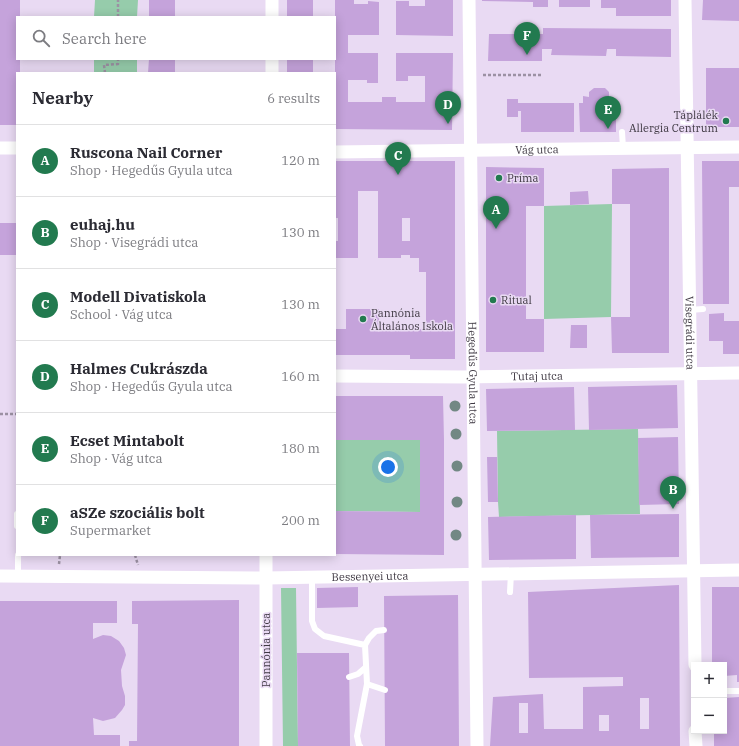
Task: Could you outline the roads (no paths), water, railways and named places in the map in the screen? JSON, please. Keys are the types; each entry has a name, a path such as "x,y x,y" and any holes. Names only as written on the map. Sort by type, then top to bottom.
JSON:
{"street":[{"path":"272,0 272,16"},
{"name":"Hegedűs Gyula utca","path":"469,0 477,746"},
{"name":"Visegrádi utca","path":"685,0 686,148 695,662"},
{"path":"272,60 272,72"},
{"name":"Vág utca","path":"336,152 739,147"},
{"path":"0,148 16,148"},
{"name":"Tutaj utca","path":"336,376 739,373"},
{"name":"Pannónia utca","path":"266,556 266,746"},
{"name":"Bessenyei utca","path":"0,576 266,578 739,570"},
{"path":"695,734 696,746"}],"lane":[{"path":"622,132 623,148"},
{"path":"689,310 703,309"},
{"path":"18,556 18,576"},
{"path":"510,592 511,573"},
{"path":"312,577 312,621 315,629 324,636 365,645"},
{"path":"360,746 357,736 367,684 365,645 376,631 384,630"},
{"path":"349,677 358,674 366,667"},
{"path":"367,684 385,690"},
{"path":"727,691 739,691"}],"place":[{"name":"aSZe szociális bolt","path":"527,55"},
{"name":"Táplálék Allergia Centrum","path":"726,121"},
{"name":"Halmes Cukrászda","path":"448,124"},
{"name":"Ecset Mintabolt","path":"608,129"},
{"name":"Modell Divatiskola","path":"398,175"},
{"name":"Príma","path":"499,178"},
{"name":"Ruscona Nail Corner","path":"496,229"},
{"name":"Ritual","path":"493,300"},
{"name":"Pannónia Általános Iskola","path":"363,319"},
{"name":"euhaj.hu","path":"673,509"}]}
